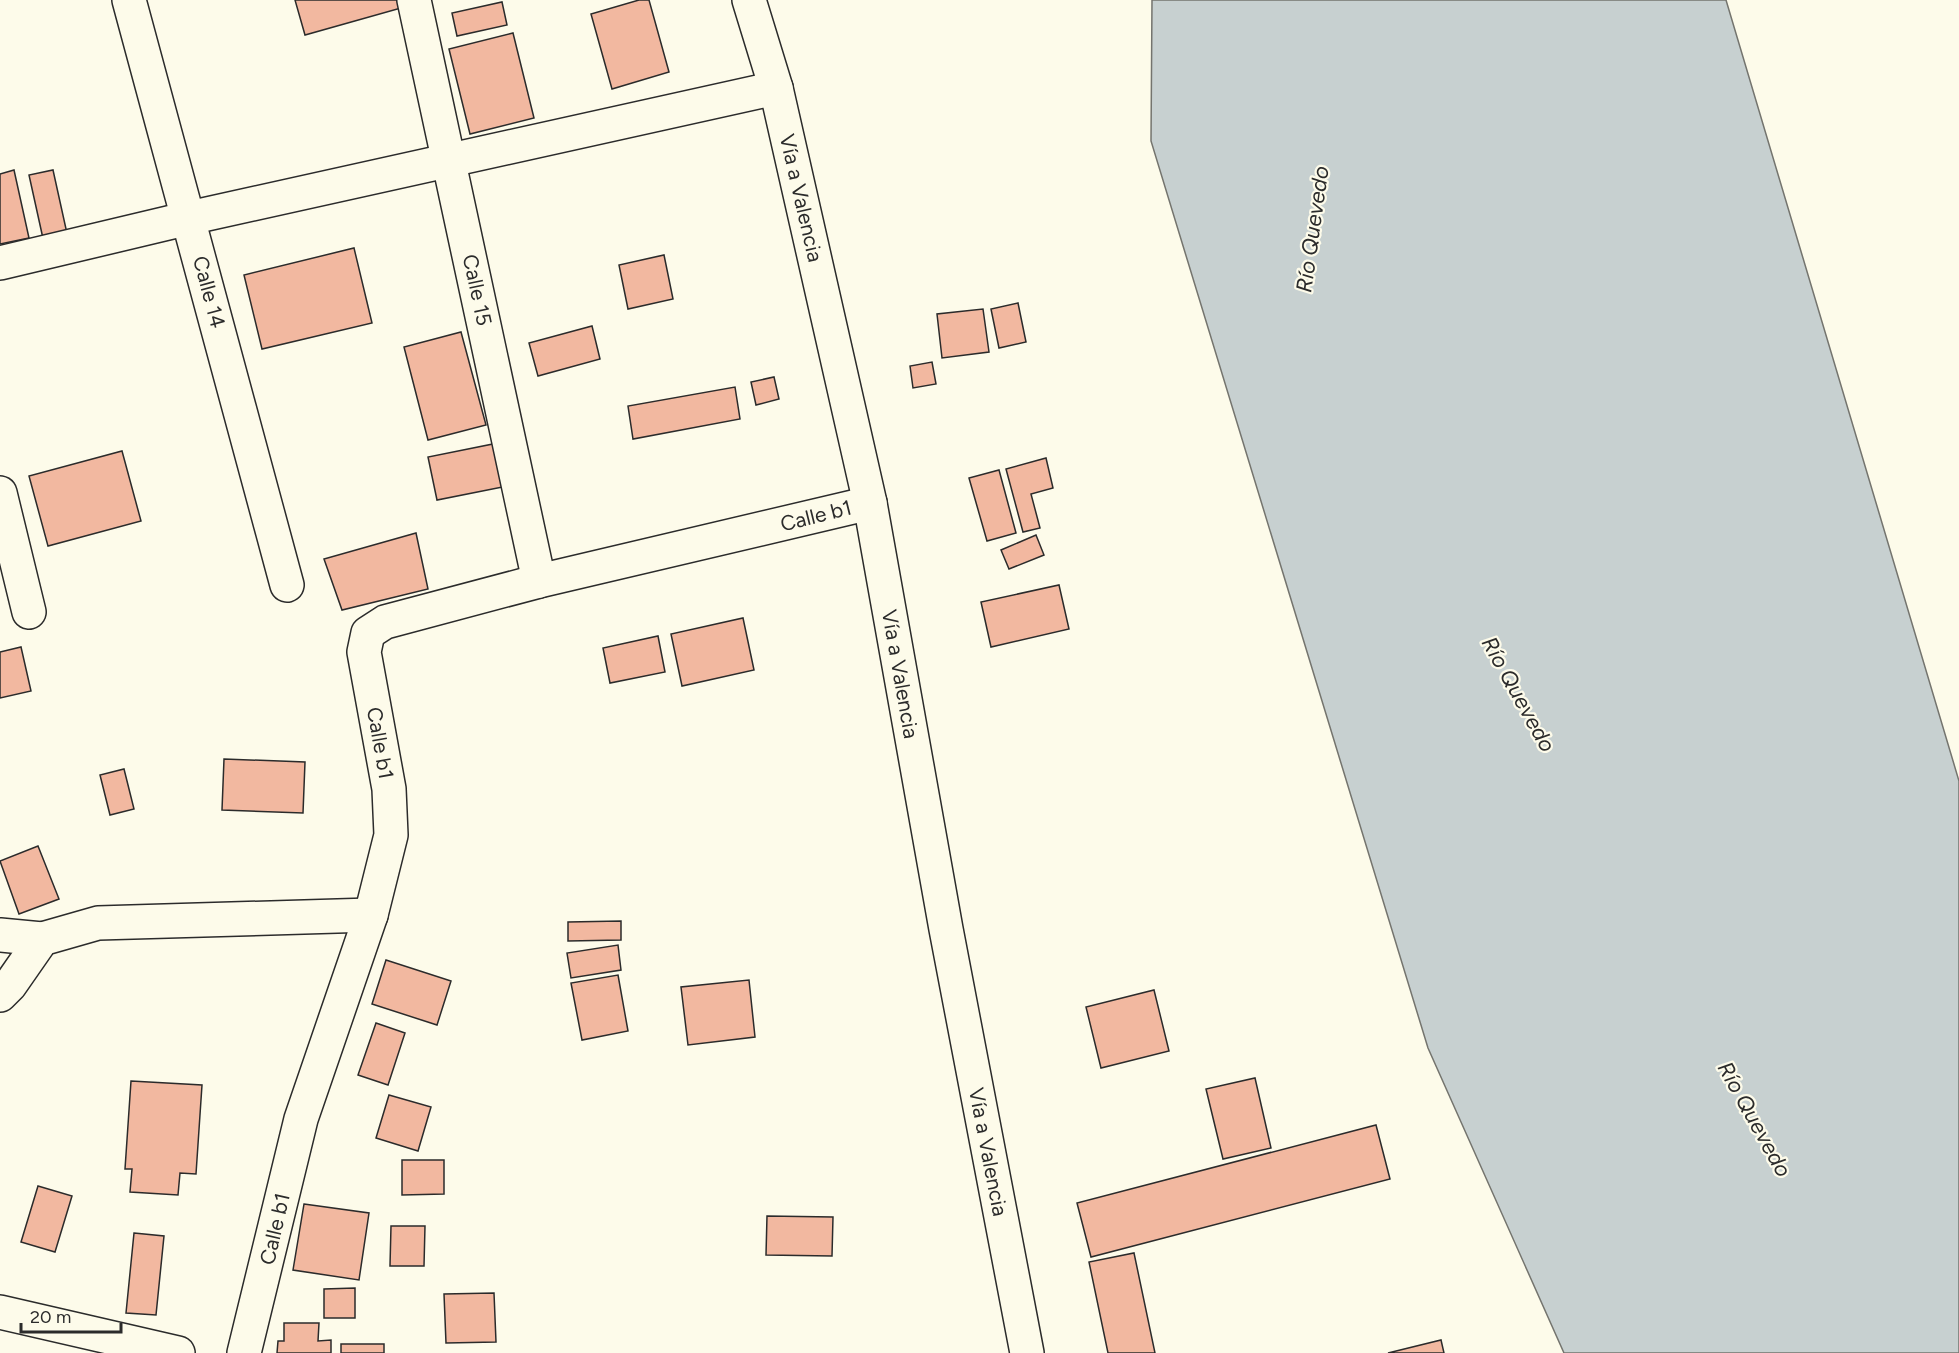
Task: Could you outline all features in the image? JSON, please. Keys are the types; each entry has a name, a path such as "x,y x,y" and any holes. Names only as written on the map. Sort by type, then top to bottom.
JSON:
{"main road":[{"name":"Calle 14","path":"129,0 287,585"},
{"name":"Calle 15","path":"414,0 538,581"},
{"name":"Vía a Valencia","path":"749,0 776,88 870,503 946,929 1027,1353"},
{"path":"0,263 189,218 776,88"},
{"path":"0,493 29,612"},
{"name":"Calle b1","path":"244,1353 301,1119 371,915 391,835 389,789 364,652 368,633 385,622 538,581 870,503"},
{"path":"0,935 42,939 98,923 371,915"},
{"path":"0,994 10,985 42,939"},
{"path":"0,1312 178,1353"}],"water":[{"name":"Río Quevedo","path":"1152,0 1726,0 1959,781 1959,1353 1564,1353 1428,1048 1151,141"}],"building":[{"path":"295,0 399,0 401,8 305,35"},
{"path":"639,0 649,0 669,72 612,89 591,14"},
{"path":"502,2 507,25 457,36 452,13"},
{"path":"513,33 534,118 470,134 449,49"},
{"path":"14,170 29,238 0,244 0,174"},
{"path":"53,170 68,238 44,243 29,175"},
{"path":"354,248 372,323 262,349 244,275"},
{"path":"664,255 673,299 628,309 619,265"},
{"path":"1018,303 1026,342 999,348 991,309"},
{"path":"983,309 989,352 942,358 937,314"},
{"path":"592,326 600,359 538,376 529,343"},
{"path":"461,332 486,425 428,440 404,347"},
{"path":"932,362 936,384 913,388 910,366"},
{"path":"774,377 779,399 756,405 751,382"},
{"path":"735,387 740,419 633,439 628,406"},
{"path":"503,442 512,485 437,500 428,457"},
{"path":"122,451 141,521 48,546 29,476"},
{"path":"1046,458 1053,488 1031,494 1040,528 1023,532 1006,469"},
{"path":"999,470 1016,533 987,541 969,478"},
{"path":"416,533 428,589 342,610 324,559"},
{"path":"1036,535 1044,555 1009,569 1001,550"},
{"path":"1059,585 1069,629 991,647 981,602"},
{"path":"743,618 754,670 682,686 671,634"},
{"path":"658,636 665,672 610,683 603,648"},
{"path":"21,647 31,691 0,698 0,652"},
{"path":"224,759 305,762 303,813 222,810"},
{"path":"124,769 134,809 110,815 100,775"},
{"path":"38,846 59,899 19,914 0,861"},
{"path":"621,921 621,940 568,941 568,922"},
{"path":"618,945 621,970 571,978 567,953"},
{"path":"386,960 451,981 437,1025 372,1004"},
{"path":"618,975 628,1031 582,1040 571,983"},
{"path":"749,980 755,1037 688,1045 681,987"},
{"path":"1154,990 1169,1051 1101,1068 1086,1007"},
{"path":"376,1023 405,1033 388,1085 358,1075"},
{"path":"1255,1078 1271,1148 1223,1159 1206,1089"},
{"path":"131,1081 202,1085 196,1174 180,1173 178,1195 130,1192 132,1169 125,1169"},
{"path":"389,1095 431,1107 418,1151 376,1138"},
{"path":"1376,1125 1390,1179 1091,1257 1077,1203"},
{"path":"402,1160 444,1160 444,1194 402,1195"},
{"path":"38,1186 72,1196 55,1252 21,1242"},
{"path":"304,1204 369,1213 359,1280 293,1270"},
{"path":"767,1216 833,1217 832,1256 766,1255"},
{"path":"391,1226 425,1226 424,1266 390,1266"},
{"path":"134,1233 164,1236 156,1315 126,1313"},
{"path":"1134,1253 1155,1353 1108,1353 1089,1262"},
{"path":"355,1288 355,1318 324,1318 324,1289"},
{"path":"494,1293 496,1342 446,1343 444,1294"},
{"path":"284,1323 319,1323 318,1341 331,1340 331,1353 277,1353 278,1341 284,1341"},
{"path":"1441,1340 1444,1353 1388,1353"},
{"path":"341,1344 384,1344 384,1353 341,1353"}]}
